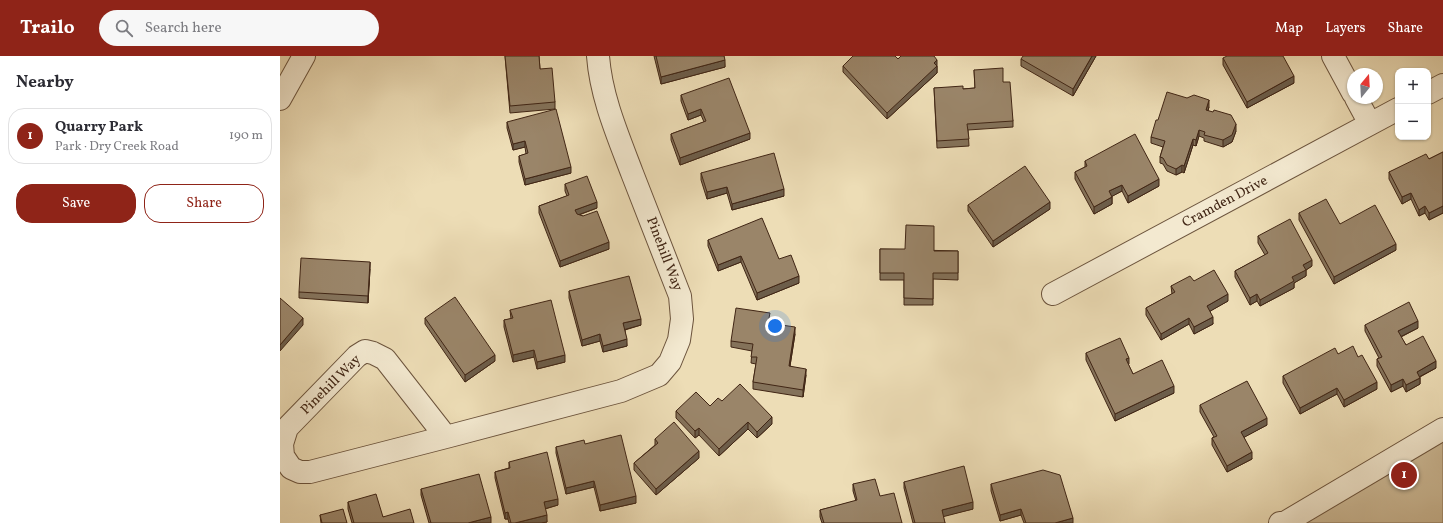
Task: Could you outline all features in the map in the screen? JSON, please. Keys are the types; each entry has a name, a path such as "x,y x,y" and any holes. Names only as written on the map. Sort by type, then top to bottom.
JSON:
{"street":[{"path":"280,99 304,56"},
{"name":"Pinehill Way","path":"446,437 385,358 366,351 357,356 288,428 282,444 283,456 291,468 300,472 310,472 446,437 621,391 659,375 670,362 679,340 682,319 680,296 616,132 599,69 598,56"},
{"path":"1333,56 1347,82"},
{"path":"1431,91 1443,85"},
{"path":"1359,104 1370,124"},
{"name":"Cramden Drive","path":"1053,294 1395,111"},
{"path":"1280,523 1286,522 1443,429"}],"shaded area":[{"path":"1443,429 1443,523 1280,523"}],"building":[{"path":"505,56 539,56 540,69 552,68 555,102 510,106"},
{"path":"656,56 724,56 725,60 661,77"},
{"path":"853,56 895,56 898,59 901,56 934,56 937,60 934,63 937,66 887,113 843,66"},
{"path":"1023,56 1092,56 1073,89 1021,59"},
{"path":"1227,56 1283,56 1294,76 1247,102 1223,58"},
{"path":"1003,68 1003,82 1010,82 1013,121 967,124 969,139 937,141 934,88 963,86 963,89 975,88 974,70"},
{"path":"729,78 750,133 680,158 671,134 706,121 701,109 688,114 681,95"},
{"path":"1167,92 1187,98 1194,95 1209,100 1206,110 1213,112 1214,110 1231,115 1236,124 1232,135 1223,140 1204,135 1205,132 1199,130 1196,140 1193,139 1184,166 1182,165 1176,169 1167,165 1163,158 1160,157 1165,141 1151,137"},
{"path":"556,109 571,167 525,179 519,156 528,153 525,141 513,144 507,122"},
{"path":"1135,134 1159,179 1128,196 1122,185 1109,191 1112,197 1094,207 1075,172 1087,166 1085,161"},
{"path":"1443,152 1443,206 1429,213 1425,206 1419,210 1411,193 1402,197 1389,172 1426,154 1429,159"},
{"path":"774,153 784,189 732,204 727,187 707,192 701,173"},
{"path":"1025,166 1050,202 993,241 968,205"},
{"path":"587,176 597,202 575,210 577,214 583,216 597,211 609,242 560,261 539,206 569,195 565,184"},
{"path":"1326,199 1340,224 1375,205 1396,244 1334,277 1299,213"},
{"path":"762,218 779,259 791,255 799,276 757,293 741,256 718,265 708,240"},
{"path":"1290,219 1312,260 1303,265 1306,270 1292,277 1294,281 1260,300 1257,294 1250,298 1235,271 1268,253 1258,236"},
{"path":"906,225 934,226 934,251 958,251 958,273 933,273 933,299 904,298 904,273 880,273 880,249 905,249"},
{"path":"301,258 370,262 368,296 299,292"},
{"path":"1214,270 1228,294 1207,306 1213,317 1194,327 1189,318 1161,334 1146,308 1175,292 1171,286 1190,276 1194,281"},
{"path":"629,276 641,319 623,323 627,339 603,346 600,334 582,340 569,291"},
{"path":"455,297 495,355 465,375 425,318"},
{"path":"280,298 303,318 280,345"},
{"path":"551,300 565,355 537,362 534,350 513,355 504,320 513,318 510,310"},
{"path":"1409,302 1418,321 1398,331 1406,345 1423,336 1436,361 1417,372 1420,378 1406,385 1403,379 1391,385 1377,359 1382,357 1365,325"},
{"path":"736,308 770,313 768,323 795,327 789,366 806,369 803,390 753,382 757,357 751,357 753,344 731,341"},
{"path":"1120,338 1129,358 1126,359 1133,374 1162,360 1174,386 1115,414 1086,353"},
{"path":"1353,346 1358,357 1362,355 1377,382 1344,400 1337,388 1300,408 1283,376 1335,348 1338,354"},
{"path":"1247,381 1267,418 1241,432 1252,452 1227,466 1212,438 1217,436 1200,405"},
{"path":"740,384 772,417 757,432 748,422 719,449 699,428 695,431 676,411 696,392 710,406 718,398 722,401"},
{"path":"674,422 699,451 656,489 634,463 658,443 655,439"},
{"path":"621,435 636,496 600,505 594,481 566,488 556,447 584,440 585,444"},
{"path":"547,452 558,499 544,502 547,515 511,523 508,512 505,513 495,472 510,468 509,462"},
{"path":"964,466 973,502 942,510 945,523 915,523 904,482"},
{"path":"1043,470 1060,475 1073,518 1055,523 1026,523 1021,509 1000,515 991,484"},
{"path":"479,474 491,517 468,523 431,523 421,489"},
{"path":"875,479 880,496 894,493 902,523 824,523 820,510 857,500 853,484"},
{"path":"376,494 383,517 410,509 414,523 354,523 348,502"},
{"path":"343,509 347,523 322,523 320,515"}],"place":[{"name":"Quarry Park","path":"1404,475"}]}
